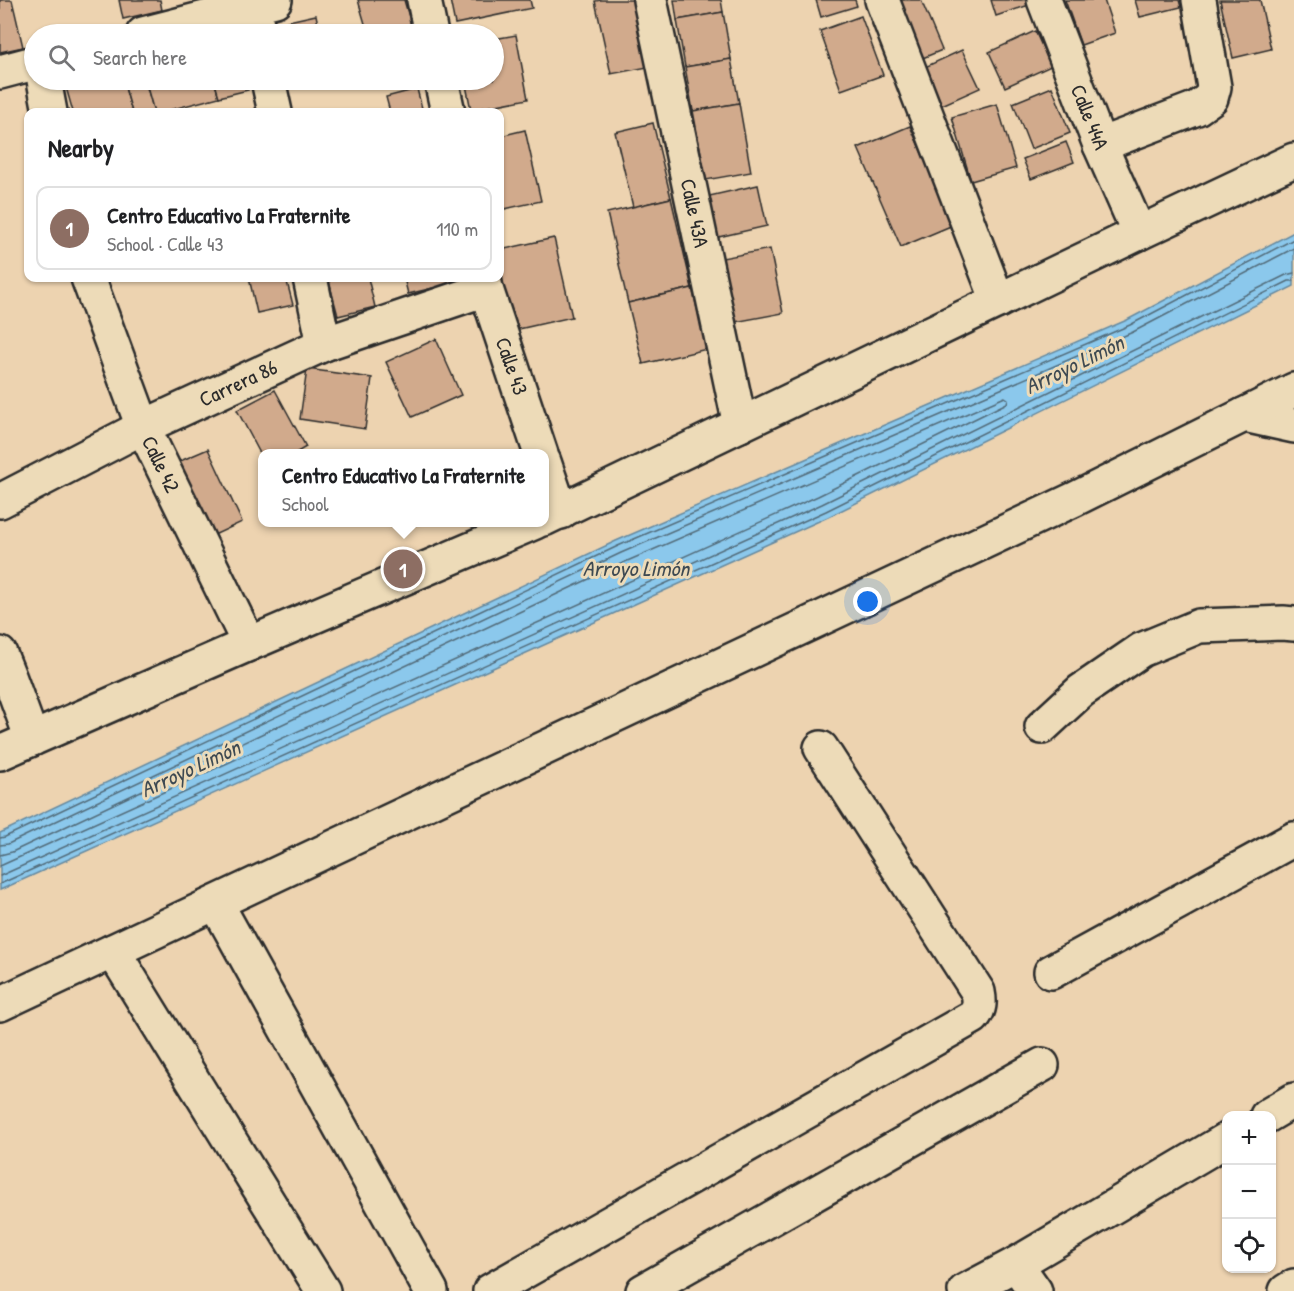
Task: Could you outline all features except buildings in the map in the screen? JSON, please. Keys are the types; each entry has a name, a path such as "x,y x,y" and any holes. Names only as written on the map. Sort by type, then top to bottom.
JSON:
{"street":[{"path":"424,0 429,24"},
{"name":"Calle 43A","path":"650,0 740,425"},
{"path":"882,0 998,301"},
{"name":"Calle 44A","path":"1044,0 1100,145 1139,233"},
{"path":"1100,145 1197,108 1211,98 1214,87 1198,0"},
{"path":"192,24 260,10"},
{"path":"0,72 24,66"},
{"path":"46,90 49,108"},
{"path":"270,90 274,108"},
{"path":"443,90 447,108"},
{"path":"549,517 1294,160"},
{"name":"Calle 42","path":"89,282 143,427 249,644"},
{"path":"311,282 324,344"},
{"name":"Carrera 86","path":"0,501 143,427 324,344 485,283"},
{"name":"Calle 43","path":"485,283 540,449"},
{"path":"0,1004 1075,499 1294,390"},
{"path":"1244,415 1294,426"},
{"path":"0,753 526,527"},
{"path":"1042,727 1081,691 1141,650 1199,626 1294,624"},
{"path":"0,654 32,739"},
{"path":"490,1291 973,1017 977,1012 980,1007 978,992 821,748"},
{"path":"1051,972 1294,839"},
{"path":"216,903 432,1291"},
{"path":"113,951 324,1291"},
{"path":"643,1291 1042,1065"},
{"path":"1276,1111 1294,1100"},
{"path":"965,1291 1016,1264 1222,1143"},
{"path":"1016,1264 1035,1291"},
{"path":"1286,1291 1294,1286"}],"water":[{"name":"Arroyo Limón","path":"1294,232 1294,286 828,517 0,890 0,833 616,541 1127,320"}],"place":[{"name":"Centro Educativo La Fraternite","path":"403,569"}]}
